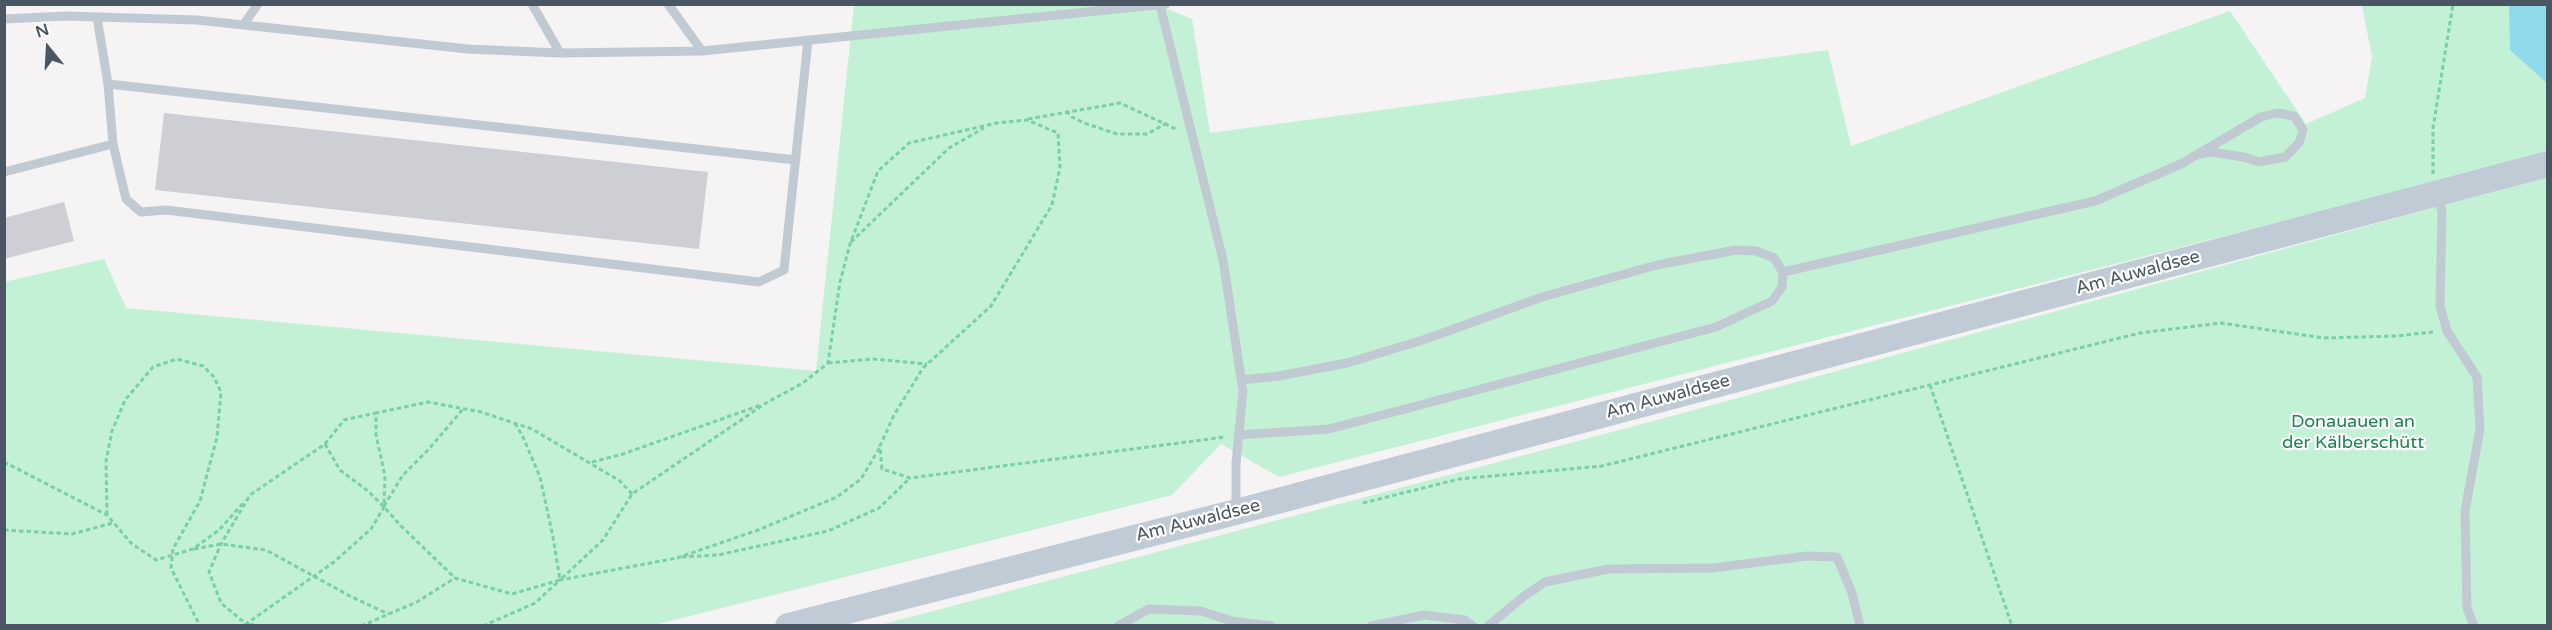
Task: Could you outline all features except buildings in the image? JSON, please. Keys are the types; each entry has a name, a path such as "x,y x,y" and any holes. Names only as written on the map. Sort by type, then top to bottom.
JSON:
{"street":[{"name":"Am Auwaldsee","path":"788,626 1236,512 2547,164"}],"lane":[{"path":"66,4 66,16"},
{"path":"244,24 258,4"},
{"path":"532,4 560,53"},
{"path":"668,4 702,51"},
{"path":"4,19 66,16 244,24 468,49 560,53 702,51 1166,4"},
{"path":"1160,5 1223,260 1243,391 1236,463 1236,512"},
{"path":"97,17 108,84 113,144 126,199 141,212 166,210 759,282 784,270 808,40"},
{"path":"108,84 796,160"},
{"path":"1783,272 2094,201 2181,164 2261,117 2277,113 2294,116 2303,130 2299,143 2285,157 2259,162 2244,156 2210,152 2199,154"},
{"path":"4,172 113,144"},
{"path":"2436,194 2442,211 2440,306 2446,331 2477,377 2480,429 2465,511 2467,608 2475,626"},
{"path":"1238,435 1329,429 1716,327 1772,301 1782,287 1783,272 1774,258 1756,250 1736,250 1657,265 1542,297 1426,339 1347,363 1279,376 1241,380"},
{"path":"1488,626 1522,597 1545,582 1608,569 1713,568 1807,556 1837,557 1852,593 1860,626"},
{"path":"1118,626 1149,609 1201,611 1232,621 1271,626"},
{"path":"1371,626 1424,615 1465,620 1473,626"}],"path":[{"path":"2436,194 2431,167 2433,128 2453,4"},
{"path":"828,363 840,282 850,244 878,171 909,143 997,123 1027,120 1066,111 1120,103 1167,123 1194,143"},
{"path":"1066,111 1084,123 1117,134 1147,134 1167,123"},
{"path":"676,558 758,530 837,497 861,479 894,415 927,364 991,306 1052,205 1060,167 1058,133 1027,120"},
{"path":"850,244 949,148 997,123"},
{"path":"1354,505 1459,479 1602,466 2140,333 2221,323 2324,338 2396,336 2446,331"},
{"path":"107,515 106,462 112,431 125,400 153,367 177,359 203,366 214,378 221,392 218,437 200,501 173,549 171,568 200,626"},
{"path":"483,626 535,603 603,540 632,494 766,403 803,383 828,363 873,359 927,364"},
{"path":"1930,385 2012,626"},
{"path":"193,549 219,530 250,495 325,444 344,420 428,402 463,409 532,429 620,481 632,494"},
{"path":"590,463 623,454 766,403"},
{"path":"245,625 314,576 371,529 403,476 463,409"},
{"path":"376,413 376,435 385,476 384,507"},
{"path":"514,423 523,437 540,477 554,537 560,580"},
{"path":"880,446 882,469 910,478 1238,435"},
{"path":"325,444 340,470 368,491 455,578 512,594 560,580 676,558 718,555 828,531 879,508 910,478"},
{"path":"4,462 107,515 131,543 156,560 193,549 221,544 267,550 388,614"},
{"path":"250,495 221,544 209,572 221,603 245,625 260,626"},
{"path":"4,530 72,534 113,522"},
{"path":"361,626 417,602 455,578"}],"green space":[{"name":"Donauauen an der Kälberschütt","path":"854,5 1158,5 1192,19 1210,133 1828,50 1851,146 2230,11 2306,124 2365,98 2372,57 2362,5 2547,5 2547,625 880,625 1646,423 2536,180 2527,159 1279,477 1221,444 1172,495 654,625 5,625 4,282 104,259 126,308 816,371"}],"water":[{"path":"2509,5 2547,5 2547,83 2510,50"}]}
